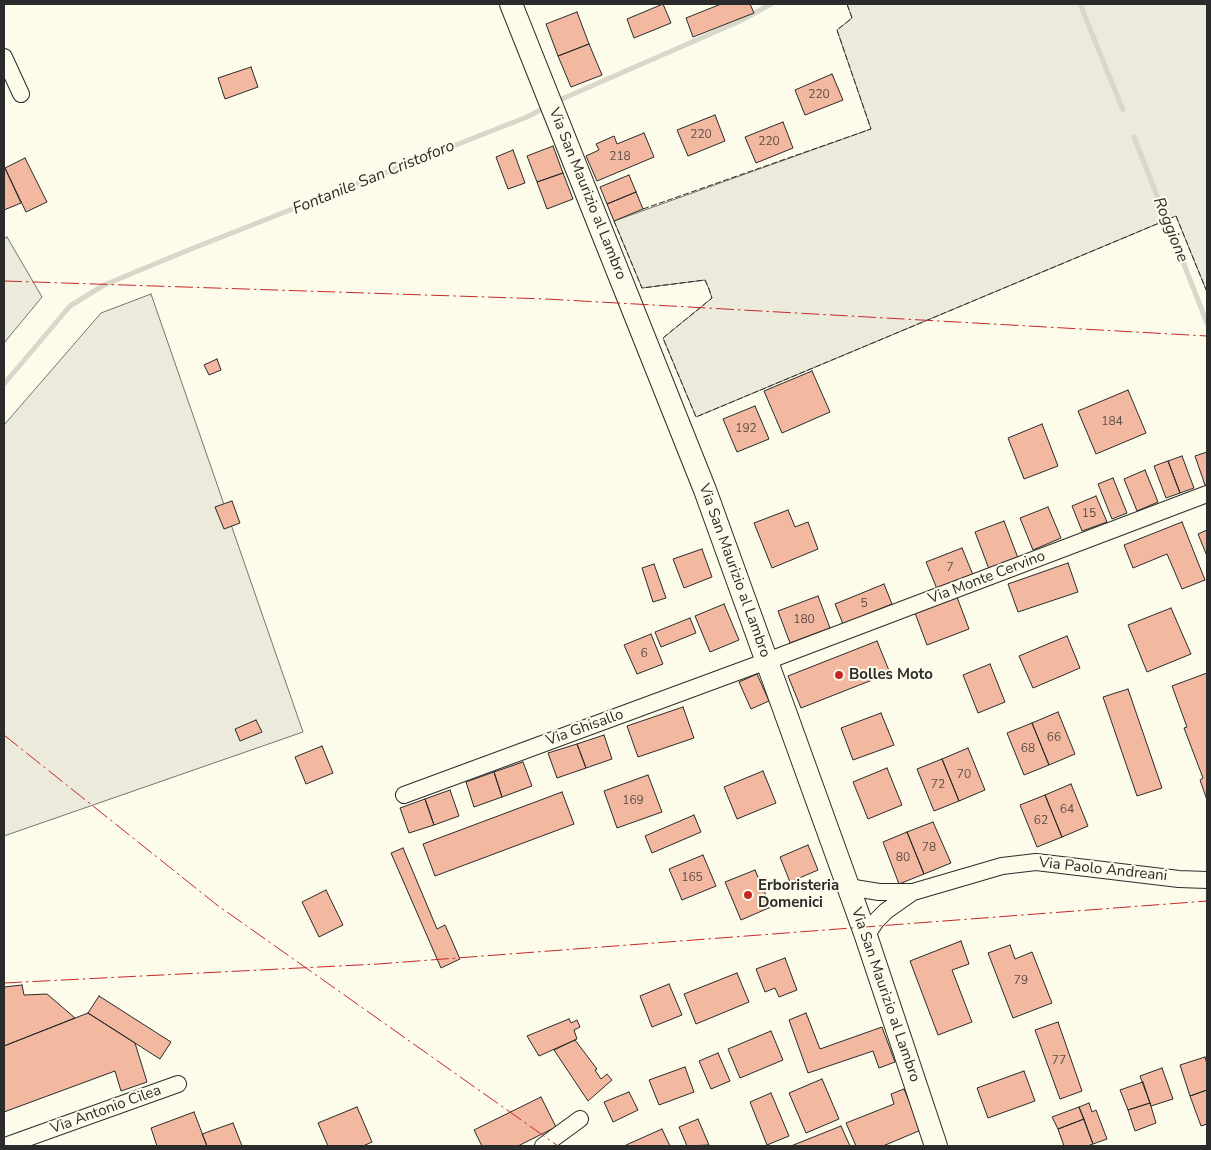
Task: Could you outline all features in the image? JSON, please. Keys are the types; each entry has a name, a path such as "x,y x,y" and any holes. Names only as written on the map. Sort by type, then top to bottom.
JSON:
{"main road":[{"name":"Via San Maurizio al Lambro","path":"511,4 687,443 866,936 936,1146"}],"street":[{"path":"4,57 21,94"},
{"name":"Via Monte Cervino","path":"767,662 1207,494"},
{"name":"Via Ghisallo","path":"404,795 767,662"},
{"name":"Via Paolo Andreani","path":"848,887 879,892 913,892 1002,866 1036,862 1179,879 1207,880"},
{"name":"Via Paolo Andreani","path":"866,936 876,921 886,911 913,892"},
{"name":"Via Antonio Cilea","path":"5,1146 178,1084"},
{"path":"543,1146 580,1119"}],"shaded area":[{"path":"847,4 1207,4 1207,292 1176,216 696,417 663,338 712,298 709,289 705,280 642,288 614,221 871,129 837,30 852,18"},
{"path":"7,237 42,297 4,343 4,239"},
{"path":"151,294 303,732 4,836 4,425 101,313"}],"building":[{"path":"663,4 671,23 634,38 627,19"},
{"path":"721,4 750,4 754,13 693,37 686,18"},
{"path":"577,12 589,44 558,56 546,24"},
{"path":"589,44 602,75 571,87 558,56"},
{"path":"251,67 258,87 225,99 218,78"},
{"path":"832,74 843,100 805,115 795,90"},
{"path":"715,115 725,141 688,156 677,130"},
{"path":"783,122 793,148 756,163 745,137"},
{"path":"644,133 654,157 597,181 586,156 599,150 596,144 614,136 617,144"},
{"path":"553,146 563,173 537,182 527,156"},
{"path":"513,150 525,183 508,189 496,157"},
{"path":"25,158 47,202 26,212 5,168"},
{"path":"4,166 21,203 4,210"},
{"path":"563,173 573,199 547,209 537,182"},
{"path":"629,175 636,192 607,204 600,187"},
{"path":"636,192 643,209 614,221 607,204"},
{"path":"217,359 221,370 209,375 204,365"},
{"path":"812,371 830,412 782,433 764,391"},
{"path":"1128,390 1146,433 1096,454 1078,411"},
{"path":"755,406 769,439 737,452 723,419"},
{"path":"1042,424 1058,466 1024,479 1008,438"},
{"path":"1207,452 1207,484 1205,485 1195,456"},
{"path":"1182,456 1194,488 1180,493 1168,461"},
{"path":"1168,461 1180,493 1166,498 1154,466"},
{"path":"1145,470 1158,502 1137,511 1124,479"},
{"path":"1113,478 1127,513 1112,519 1098,484"},
{"path":"1096,496 1107,522 1082,531 1072,506"},
{"path":"232,501 240,523 224,529 215,507"},
{"path":"1048,507 1061,538 1033,550 1020,518"},
{"path":"788,510 795,527 808,522 818,549 772,568 754,523"},
{"path":"1004,521 1018,558 989,569 975,532"},
{"path":"1182,522 1205,580 1182,589 1167,554 1133,568 1124,545"},
{"path":"1207,530 1207,556 1198,534"},
{"path":"962,548 973,575 937,589 926,562"},
{"path":"702,549 712,577 684,588 673,559"},
{"path":"1068,563 1078,592 1018,612 1008,584"},
{"path":"654,564 666,598 653,602 642,568"},
{"path":"884,584 892,604 843,624 835,604"},
{"path":"818,596 830,628 790,643 778,611"},
{"path":"957,597 969,629 927,645 915,613"},
{"path":"724,604 739,640 710,652 695,616"},
{"path":"1171,608 1191,654 1147,672 1128,625"},
{"path":"690,618 696,633 661,647 655,632"},
{"path":"651,634 663,664 637,674 624,645"},
{"path":"1067,636 1080,668 1033,688 1019,656"},
{"name":"Bolles Moto","path":"877,641 890,673 801,708 788,676"},
{"path":"990,664 1005,702 978,713 963,675"},
{"path":"1207,673 1207,800 1200,780 1203,778 1184,728 1187,727 1172,686"},
{"path":"757,674 769,701 751,709 739,682"},
{"path":"1128,689 1162,788 1137,796 1103,697"},
{"path":"683,707 694,738 638,757 627,726"},
{"path":"1058,712 1075,754 1049,765 1032,723"},
{"path":"881,713 894,745 853,760 841,728"},
{"path":"256,720 262,732 240,741 235,729"},
{"path":"1032,723 1049,765 1024,775 1007,733"},
{"path":"604,735 612,759 586,768 577,744"},
{"path":"577,744 586,768 557,778 548,753"},
{"path":"322,746 333,773 306,784 295,757"},
{"path":"968,748 985,790 959,801 942,759"},
{"path":"942,759 959,801 934,811 917,769"},
{"path":"523,762 532,786 502,797 494,772"},
{"path":"887,768 902,805 868,819 853,782"},
{"path":"763,771 776,803 737,819 724,787"},
{"path":"494,772 502,797 474,807 466,782"},
{"path":"648,775 662,812 617,828 604,791"},
{"path":"1071,784 1088,826 1062,837 1045,795"},
{"path":"450,790 459,816 434,825 425,799"},
{"path":"562,792 574,824 435,876 423,844"},
{"path":"1045,795 1062,837 1037,847 1020,805"},
{"path":"425,799 434,825 409,833 400,808"},
{"path":"694,815 701,832 652,853 645,836"},
{"path":"933,822 951,863 924,874 907,832"},
{"path":"907,832 924,874 899,884 883,842"},
{"path":"808,845 818,870 790,882 780,857"},
{"path":"403,848 437,929 445,925 460,959 441,968 391,853"},
{"path":"703,855 716,886 682,900 669,869"},
{"name":"Erboristeria Domenici","path":"755,870 771,907 741,920 725,882"},
{"path":"326,890 343,925 319,937 302,902"},
{"path":"961,941 969,964 952,970 972,1022 938,1035 910,961"},
{"path":"1010,945 1015,959 1032,952 1052,1003 1013,1018 988,953"},
{"path":"785,958 797,990 779,997 775,988 765,992 756,969"},
{"path":"737,973 749,1002 696,1024 684,994"},
{"path":"669,984 682,1015 652,1027 640,996"},
{"path":"22,985 24,995 47,994 75,1018 4,1046 4,987"},
{"path":"99,996 171,1042 160,1059 88,1013"},
{"path":"88,1013 135,1043 147,1082 121,1091 115,1071 4,1112 4,1046"},
{"path":"806,1013 820,1049 882,1027 895,1062 879,1068 873,1051 808,1073 789,1020"},
{"path":"569,1019 571,1023 577,1020 580,1027 574,1030 577,1039 539,1056 527,1036"},
{"path":"1058,1022 1082,1091 1060,1099 1035,1030"},
{"path":"771,1031 783,1060 740,1078 728,1049"},
{"path":"575,1040 597,1069 595,1070 601,1079 607,1074 612,1080 588,1101 554,1050"},
{"path":"718,1053 730,1081 711,1089 699,1061"},
{"path":"1205,1057 1207,1064 1207,1090 1190,1096 1180,1065"},
{"path":"685,1067 694,1092 659,1105 649,1080"},
{"path":"1162,1068 1173,1099 1151,1106 1140,1076"},
{"path":"1024,1071 1035,1101 988,1118 977,1088"},
{"path":"822,1079 839,1119 806,1133 789,1093"},
{"path":"1143,1082 1150,1103 1128,1110 1120,1090"},
{"path":"904,1089 921,1130 883,1146 856,1146 846,1123 894,1104 891,1094"},
{"path":"1207,1090 1207,1124 1201,1126 1190,1096"},
{"path":"629,1092 638,1110 613,1122 604,1102"},
{"path":"771,1093 789,1136 767,1145 750,1102"},
{"path":"541,1097 556,1127 518,1146 482,1146 474,1130"},
{"path":"1089,1103 1092,1112 1096,1110 1107,1139 1093,1144 1079,1107"},
{"path":"1150,1103 1156,1123 1135,1131 1128,1110"},
{"path":"357,1107 372,1142 363,1146 328,1146 318,1123"},
{"path":"1079,1107 1084,1119 1058,1129 1052,1117"},
{"path":"194,1112 207,1146 157,1146 151,1128"},
{"path":"698,1119 709,1145 687,1146 679,1127"},
{"path":"1084,1119 1093,1144 1087,1146 1064,1146 1058,1129"},
{"path":"233,1123 242,1146 207,1146 202,1134"},
{"path":"841,1126 850,1146 791,1146"},
{"path":"662,1129 670,1146 626,1145"}],"waterway":[{"name":"Fontanile San Cristoforo","path":"555,102 740,21 771,4"},
{"name":"Roggione","path":"1080,4 1123,110"},
{"name":"Fontanile San Cristoforo","path":"4,384 70,306 104,285 527,117 546,107"},
{"name":"Roggione","path":"1134,137 1207,323"}],"fence":[{"path":"643,209 871,129 837,30 852,18 847,4"},
{"path":"614,221 642,288 705,280 709,289 712,298 663,338 696,417 1176,216 1207,292"}],"power":[{"path":"4,281 546,299 1207,336"},
{"path":"4,735 217,905 558,1146"},
{"path":"4,983 378,964 1207,901"}],"place":[{"name":"Bolles Moto","path":"839,675"},
{"name":"Erboristeria Domenici","path":"748,895"}]}
